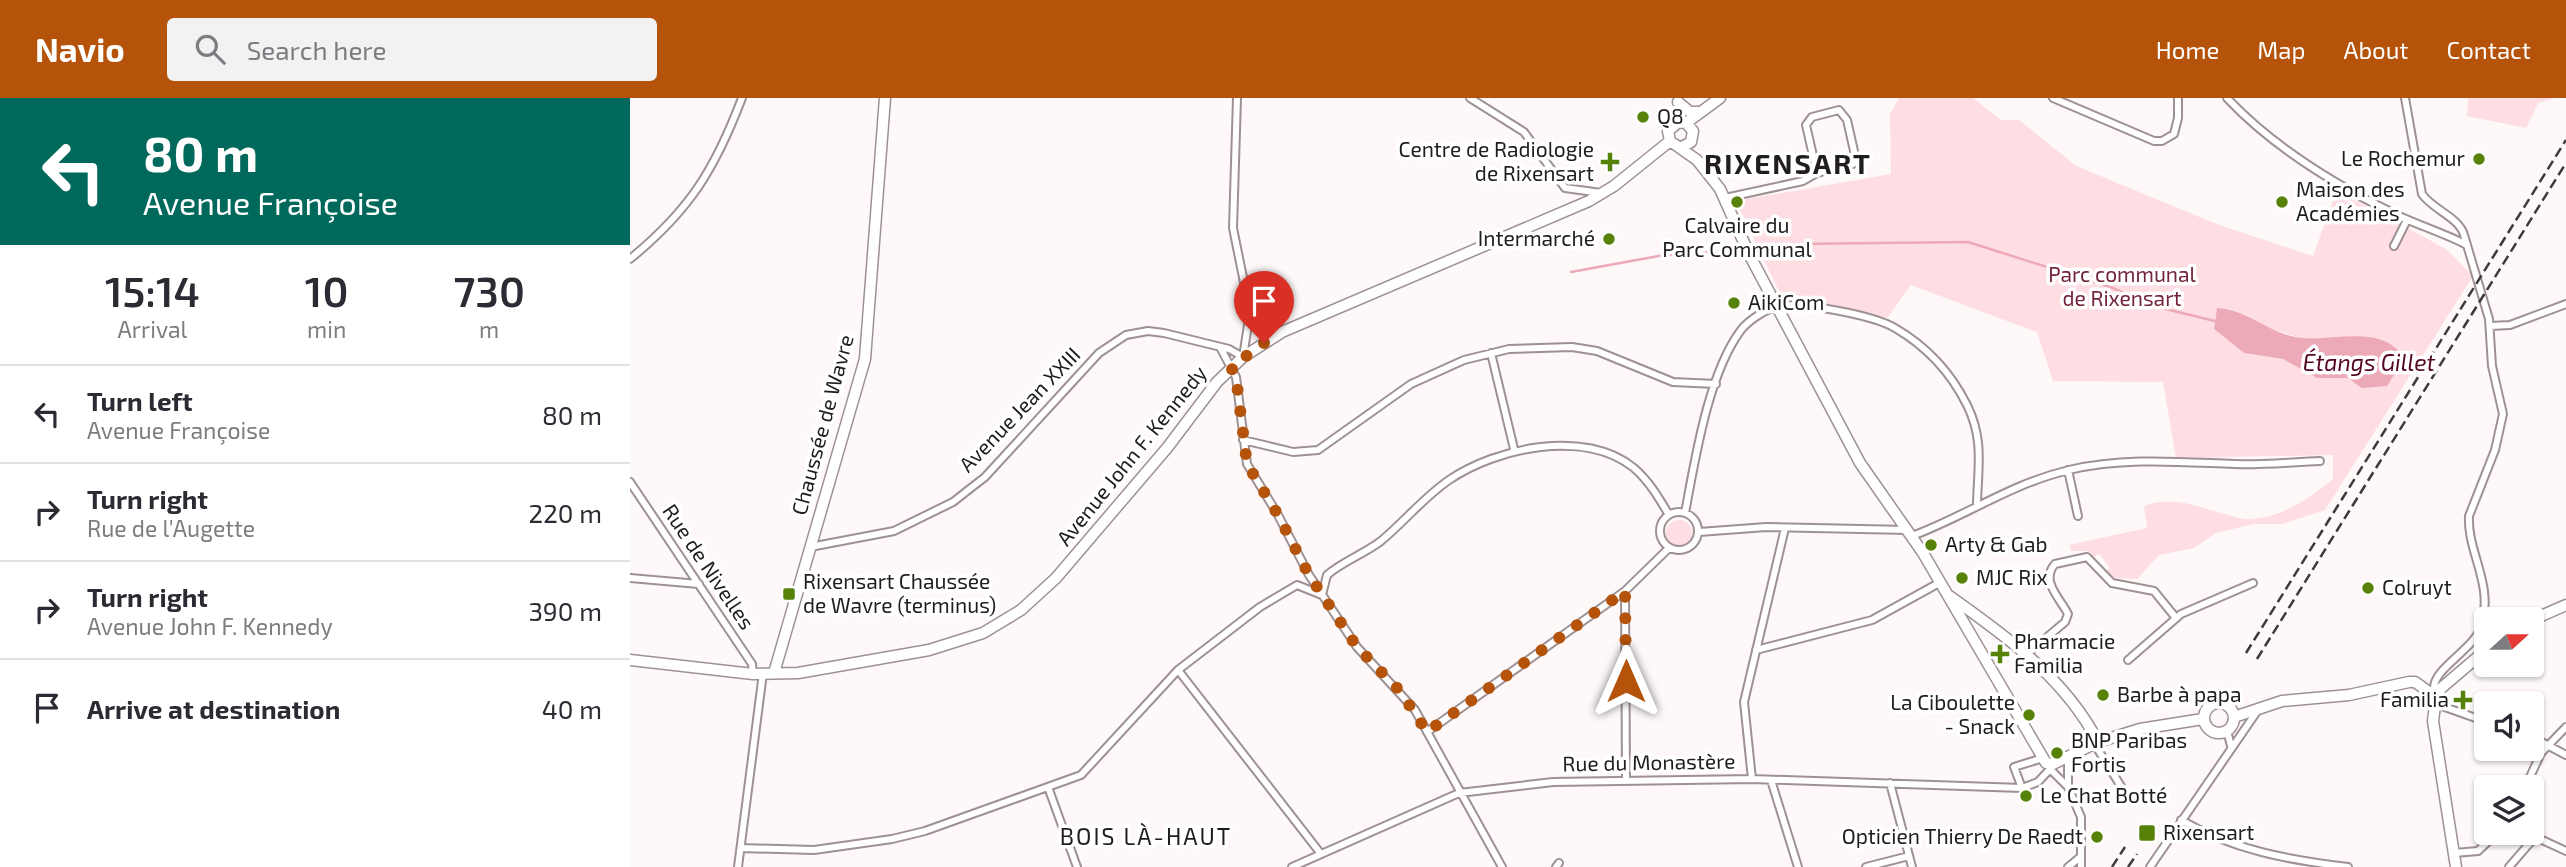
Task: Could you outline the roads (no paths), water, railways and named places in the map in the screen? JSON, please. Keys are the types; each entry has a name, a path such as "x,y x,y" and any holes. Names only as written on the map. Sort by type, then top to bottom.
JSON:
{"street":[{"path":"630,259 670,224 698,191 742,98"},
{"name":"Chaussée de Wavre","path":"775,673 865,359 885,98"},
{"path":"1237,98 1233,223 1236,251 1250,312 1243,357"},
{"path":"1470,98 1524,132 1565,188 1603,193"},
{"path":"1720,98 1703,112 1668,131 1670,141 1682,148 1711,175 1860,464 1910,533 2046,763 2068,787"},
{"path":"2053,98 2147,139 2162,141 2169,138 2177,127 2178,98"},
{"path":"2228,98 2271,140 2407,219 2467,245"},
{"path":"2405,98 2422,194 2428,203 2462,228 2490,326 2492,366 2503,414 2490,464 2469,516 2469,526 2483,579 2482,625 2476,638 2437,677 2434,690"},
{"path":"1677,100 1690,112 1703,112"},
{"path":"1677,100 1682,122 1693,137 1682,148"},
{"path":"1725,198 1803,180 1816,173 1853,164 1856,160 1847,120 1839,110 1812,117 1806,125 1816,173"},
{"name":"Avenue John F. Kennedy","path":"630,660 775,673 827,669 958,643 983,634 1021,610 1056,578 1231,367 1243,357 1282,332 1562,215 1603,193 1670,141"},
{"path":"2394,246 2407,219"},
{"path":"2490,326 2510,325 2566,304"},
{"path":"1685,513 1699,440 1716,384 1740,331 1750,321 1777,306 1869,317 1895,328 1928,352 1955,384 1975,423 1981,455 1977,503"},
{"name":"Avenue Jean XXIII","path":"810,547 894,531 953,502 985,477 1114,341 1148,331 1218,347 1243,357"},
{"path":"1218,347 1236,377 1247,464 1322,595 1357,647 1400,691 1427,732 1502,867"},
{"path":"1243,440 1293,452 1318,450 1411,384 1464,360 1509,349 1572,347 1608,355 1674,382 1716,384"},
{"path":"1492,353 1514,449"},
{"path":"1322,595 1327,575 1382,540 1432,493 1470,467 1514,449 1576,448 1619,458 1644,478 1669,515"},
{"path":"1699,532 1785,528 1910,533 1938,527 1977,503 2067,470 2141,460 2236,464 2320,461"},
{"path":"2067,470 2078,516"},
{"name":"Rue de Nivelles","path":"630,482 758,673"},
{"path":"1427,732 1625,591 1670,548 1687,549 1696,540 1699,532 1693,519 1685,513 1669,515"},
{"path":"1669,515 1661,531 1670,548"},
{"path":"1752,779 1744,702 1785,528"},
{"path":"2027,654 2065,622 2068,614 2052,589 2050,576 2055,564 2069,559 2087,557 2112,583 2154,591 2176,618"},
{"path":"630,578 699,584"},
{"path":"2128,660 2176,618 2202,603 2253,583"},
{"path":"741,848 814,850 882,841 925,831 1081,775 1178,670 1260,607 1297,585 1322,595"},
{"path":"1756,650 1872,620 1942,588"},
{"path":"1942,588 2027,654 2081,710 2124,791"},
{"path":"1625,591 1626,780"},
{"path":"2544,616 2566,606"},
{"path":"1968,627 1972,621 1979,618"},
{"path":"2434,690 2474,659"},
{"path":"1178,670 1321,854"},
{"path":"738,867 758,673"},
{"path":"2231,746 2227,731 2234,717 2290,700 2348,695 2409,682 2434,690 2441,696 2433,720 2456,867"},
{"path":"2203,719 2207,709 2216,703 2227,705 2234,717"},
{"path":"2437,706 2474,718"},
{"path":"2150,867 2258,710"},
{"path":"2043,758 2014,766 2022,788 2038,782 2052,767 2097,744 2158,724 2203,719"},
{"path":"2203,719 2211,731 2227,731"},
{"path":"2532,775 2546,746 2566,727"},
{"path":"2546,746 2566,755"},
{"path":"2068,758 2068,787 2082,830 2079,858 2081,867"},
{"name":"Rue du Monastère","path":"1292,867 1459,793 1553,782 1752,779 2022,788"},
{"path":"1771,780 1798,867"},
{"path":"1890,783 1912,867"},
{"path":"1048,787 1077,867"},
{"path":"2181,820 2224,840 2273,857 2348,867"},
{"path":"2544,841 2566,852"},
{"path":"2454,853 2478,851 2484,845"},
{"path":"2509,867 2528,845"},
{"path":"1866,867 1909,856"},
{"path":"2068,867 2079,858"}],"water":[{"name":"Étangs Gillet","path":"2217,308 2239,313 2292,336 2355,336 2381,340 2392,345 2401,354 2397,370 2387,386 2362,388 2348,378 2317,378 2283,359 2244,353 2214,329"}],"waterway":[{"path":"1792,244 1968,242 2113,288 2149,305 2215,321"},
{"path":"1571,272 1664,255 1715,252"}],"railway":[{"path":"2246,653 2566,140"},
{"path":"2257,659 2566,163"},
{"path":"2112,867 2125,847"},
{"path":"2128,867 2137,854"}],"place":[{"name":"Q8","path":"1643,117"},
{"name":"Le Rochemur","path":"2479,159"},
{"name":"Centre de Radiologie de Rixensart","path":"1610,162"},
{"name":"Calvaire du Parc Communal","path":"1737,202"},
{"name":"Maison des Académies","path":"2282,202"},
{"name":"Intermarché","path":"1609,239"},
{"name":"AikiCom","path":"1734,303"},
{"name":"Arty & Gab","path":"1931,545"},
{"name":"MJC Rix","path":"1962,578"},
{"name":"Colruyt","path":"2368,588"},
{"name":"Rixensart Chaussée de Wavre (terminus)","path":"789,594"},
{"name":"Pharmacie Familia","path":"2000,654"},
{"name":"Barbe à papa","path":"2103,695"},
{"name":"Familia","path":"2463,700"},
{"name":"La Ciboulette - Snack","path":"2029,715"},
{"name":"BNP Paribas Fortis","path":"2057,753"},
{"name":"Le Chat Botté","path":"2026,796"},
{"name":"Rixensart","path":"2147,833"},
{"name":"Opticien Thierry De Raedt","path":"2097,837"}],"district":[{"name":"RIXENSART","path":"1788,164"},
{"name":"BOIS LÀ-HAUT","path":"1146,837"}],"park label":[{"name":"Parc communal de Rixensart","path":"2122,287"}]}
